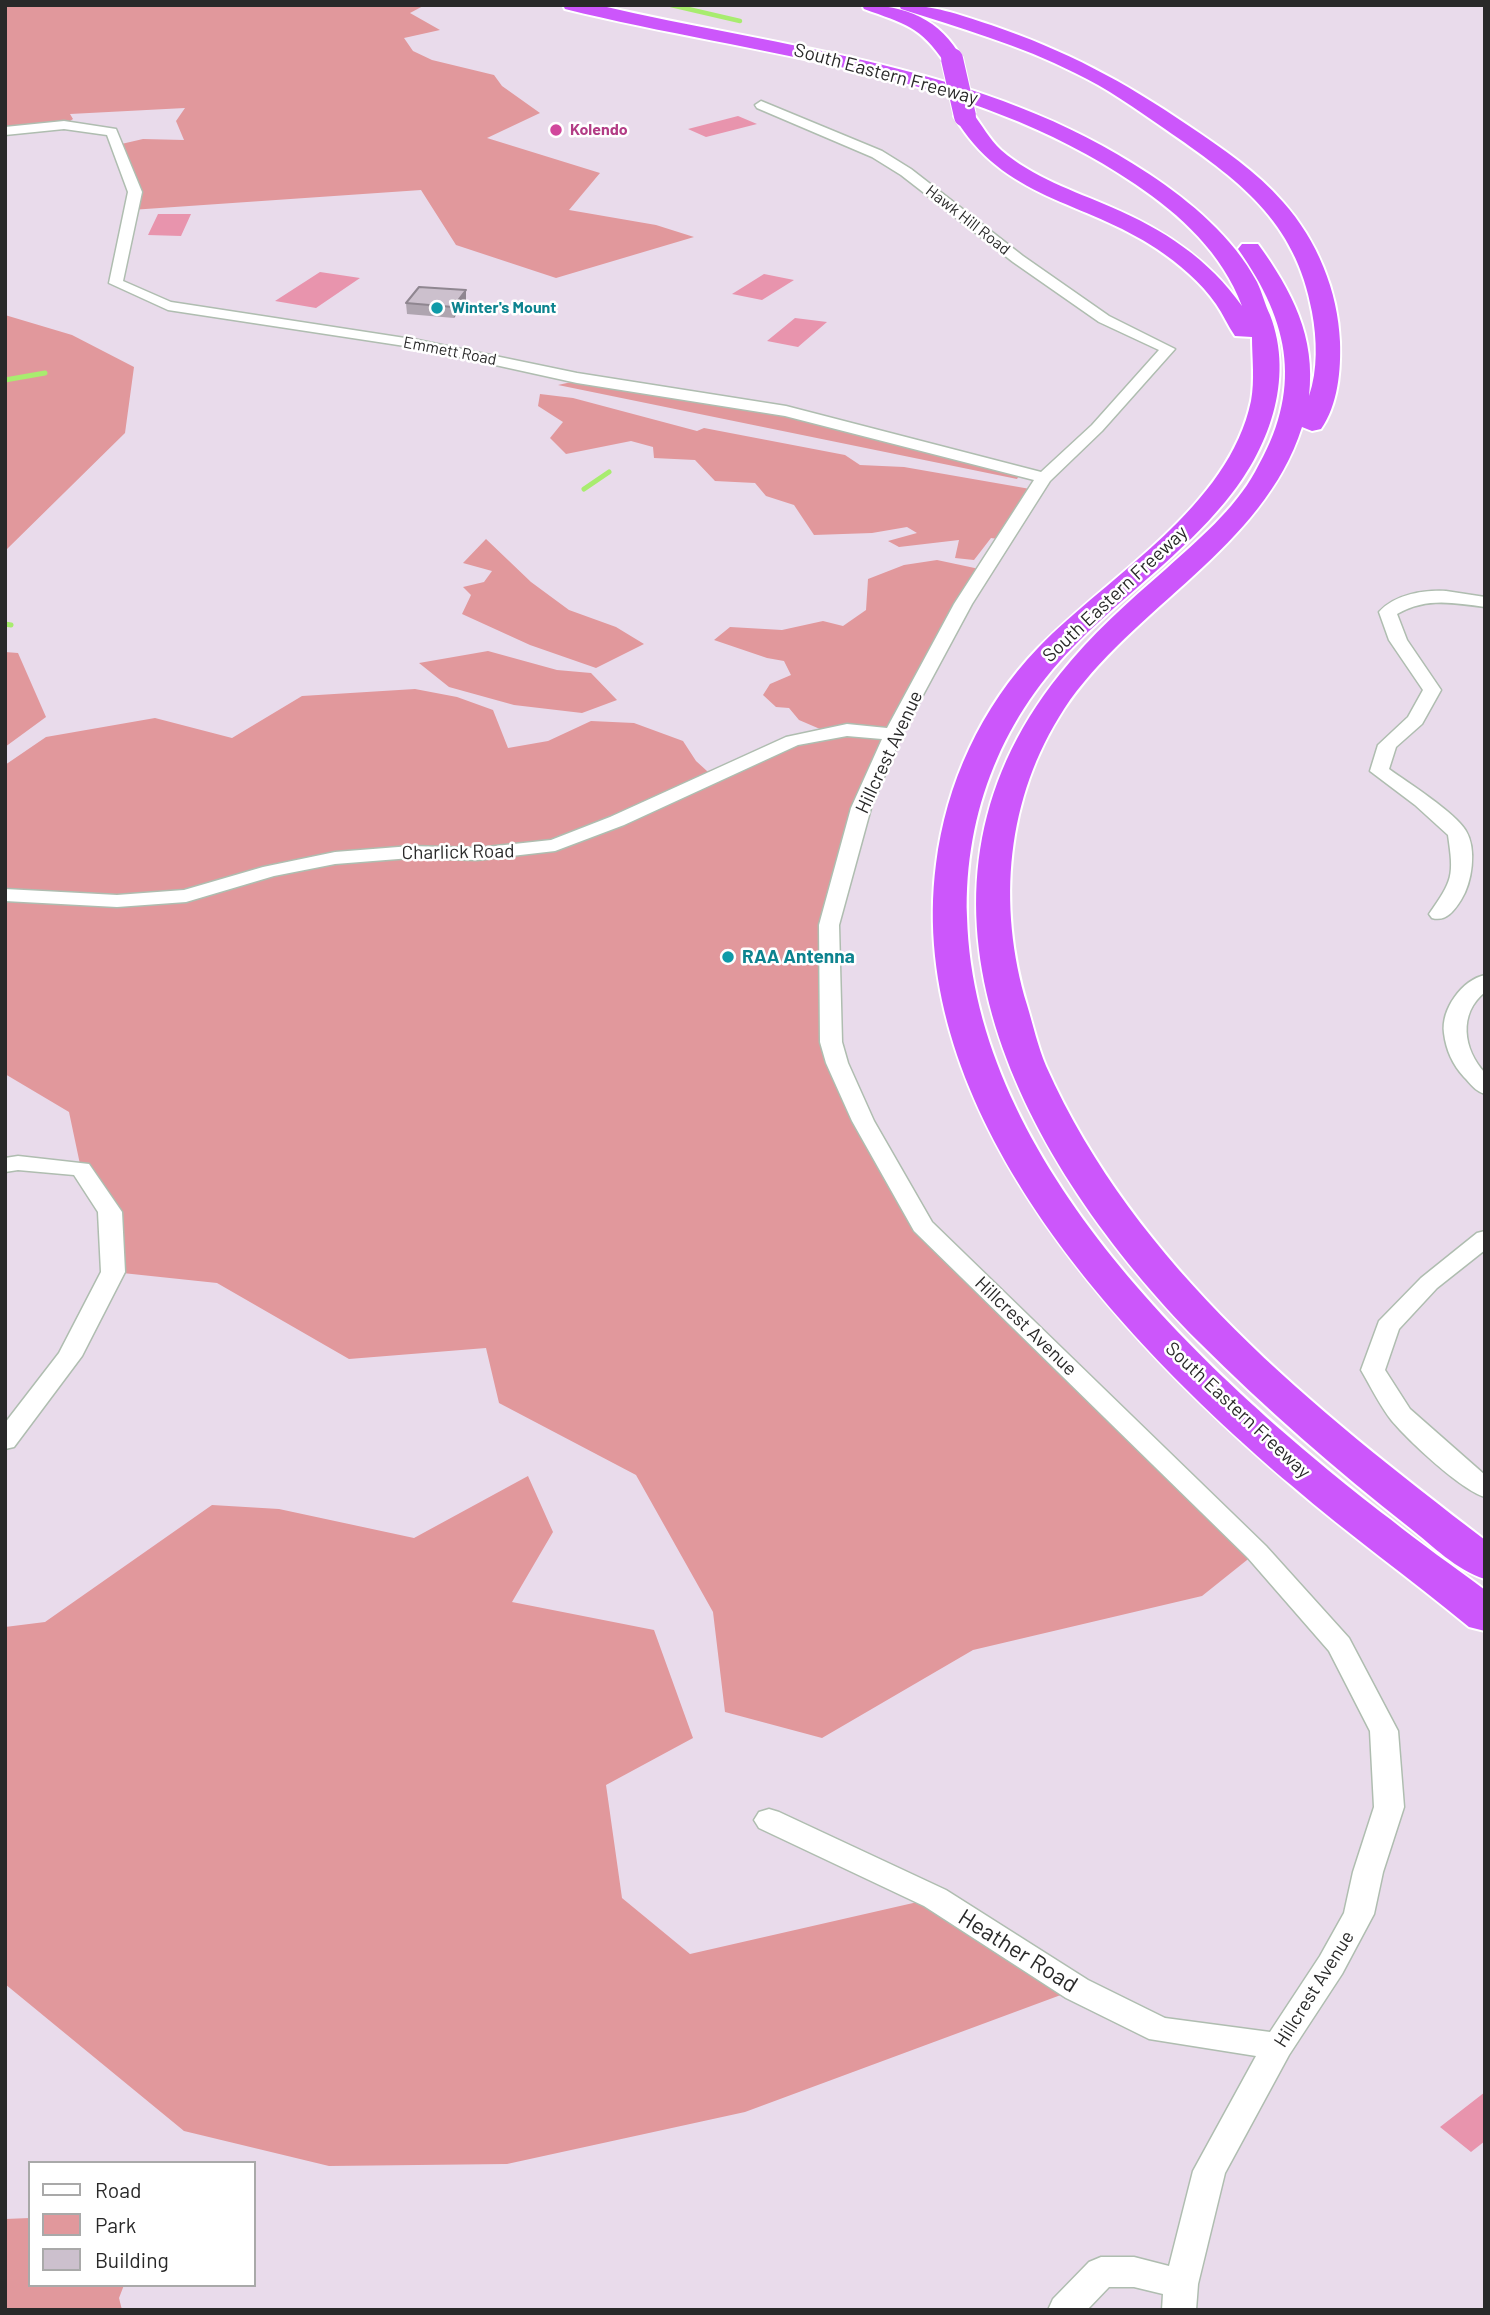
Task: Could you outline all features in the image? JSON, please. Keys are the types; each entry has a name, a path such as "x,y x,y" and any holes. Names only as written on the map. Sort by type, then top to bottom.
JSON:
{"highway":[{"name":"South Eastern Freeway","path":"572,5 810,52 909,76 1034,120 1118,163 1161,192 1207,231 1229,257 1245,283 1258,310 1266,341 1268,370 1265,401 1256,433 1217,496 1186,528 1064,638 1028,678 999,720 977,764 961,814 950,868 949,923 956,982 972,1045 997,1111 1053,1205 1124,1300 1196,1376 1278,1450 1368,1525 1485,1615"},
{"name":"South Eastern Freeway","path":"616,5 874,57 1025,104 1097,136 1168,176 1208,206 1234,230 1256,256 1292,317 1299,348 1299,378 1294,409 1284,440 1268,472 1245,507 1100,646 1064,688 1036,730 1013,777 998,826 992,881 993,939 1005,1000 1026,1064 1057,1130 1102,1202 1158,1271 1228,1346 1312,1424 1405,1502 1485,1563"},
{"path":"871,5 922,26 948,50 965,116 977,138 992,154 1042,184 1130,224 1170,247 1191,263 1228,299 1248,341 1256,433"},
{"path":"908,5 1071,62 1151,110 1257,186 1288,222 1306,252 1319,284 1328,333 1326,371 1315,417 1285,475 1261,510 1229,544 1100,646"}],"street":[{"name":"Hawk Hill Road","path":"761,105 877,154 1104,319 1168,349"},
{"name":"Emmett Road","path":"5,131 64,125 112,132 135,192 116,283 168,306 418,344 578,378 786,411 1044,478"},
{"name":"Hillcrest Avenue","path":"1065,2310 1101,2272 1134,2272 1180,2297 1209,2171 1278,2046 1332,1965 1359,1914 1368,1872 1389,1807 1384,1731 1339,1645 1257,1552 922,1226 863,1121 837,1063 831,1042 829,925 861,808 893,734 962,604 1044,478 1097,428 1168,349"},
{"path":"1439,914 1453,897 1463,871 1458,833 1422,801 1379,771 1387,745 1415,720 1432,690 1398,639 1388,612 1407,600 1438,595 1485,602"},
{"name":"Charlick Road","path":"5,895 117,901 186,896 270,871 335,858 411,852 477,854 555,845 617,821 793,741 847,730 893,734"},
{"path":"1485,981 1463,999 1454,1031 1463,1062 1485,1087"},
{"path":"5,1165 18,1163 81,1168 110,1212 113,1272 70,1356 5,1441"},
{"path":"1485,1238 1429,1283 1388,1326 1373,1370 1401,1415 1485,1488"},
{"name":"Heather Road","path":"769,1820 935,1898 1077,1989 1160,2030 1278,2046"}],"green space":[{"path":"5,5 425,5 410,13 440,30 404,38 413,51 432,60 494,75 502,86 540,113 487,138 600,173 569,210 656,225 694,237 556,278 456,245 421,190 131,210 135,192 117,145 143,139 184,140 176,121 185,108 70,114 73,119 64,125 5,131"},
{"path":"5,315 72,335 134,367 125,433 5,551"},
{"path":"585,379 786,411 1021,472 1017,479 558,385"},
{"path":"540,394 573,398 697,431 704,428 845,455 860,465 904,467 1036,490 1004,540 991,538 974,560 955,558 959,540 899,547 888,541 917,533 907,527 872,533 814,535 794,505 766,496 755,483 715,481 695,460 654,458 653,447 631,441 566,454 550,438 563,422 538,406"},
{"path":"486,539 531,582 569,610 616,627 644,644 596,668 530,645 462,614 471,595 463,587 484,582 492,571 463,563"},
{"path":"937,560 984,570 893,734 829,925 833,1051 922,1226 1257,1552 1202,1596 973,1650 822,1738 725,1712 713,1612 636,1475 499,1403 486,1348 349,1359 217,1283 113,1272 110,1212 81,1169 69,1112 5,1074 5,765 46,737 155,718 232,738 302,696 415,689 457,697 493,710 508,748 548,741 591,721 634,723 683,741 696,761 718,781 815,735 827,732 799,720 789,708 776,707 763,695 770,684 791,675 784,661 714,640 730,627 782,630 823,621 843,626 866,610 868,579 904,565"},
{"path":"488,651 557,670 591,673 617,700 582,713 514,705 449,687 419,663"},
{"path":"5,652 18,653 46,717 5,747"},
{"path":"528,1476 553,1532 512,1602 654,1630 693,1738 606,1785 622,1898 690,1954 935,1898 1077,1989 745,2112 507,2164 329,2166 184,2131 5,1984 5,1627 45,1622 212,1505 279,1509 414,1538"},
{"path":"28,2218 28,2287 123,2287 119,2298 122,2310 5,2310 5,2219"}],"shaded area":[{"path":"738,116 757,124 706,137 688,129"},
{"path":"158,214 191,214 181,236 148,235"},
{"path":"320,272 360,278 316,308 275,301"},
{"path":"764,274 794,280 762,300 732,294"},
{"path":"795,318 827,322 798,347 767,341"},
{"path":"1485,2092 1485,2141 1471,2152 1440,2127"}],"building":[{"path":"419,287 466,290 453,307 406,303"}],"waterway":[{"path":"671,5 740,21"},
{"path":"5,380 45,373"},
{"path":"584,489 609,472"},
{"path":"5,624 11,625"}],"place":[{"name":"Kolendo","path":"556,130"},
{"name":"Winter's Mount","path":"437,308"},
{"name":"RAA Antenna","path":"728,957"}]}
